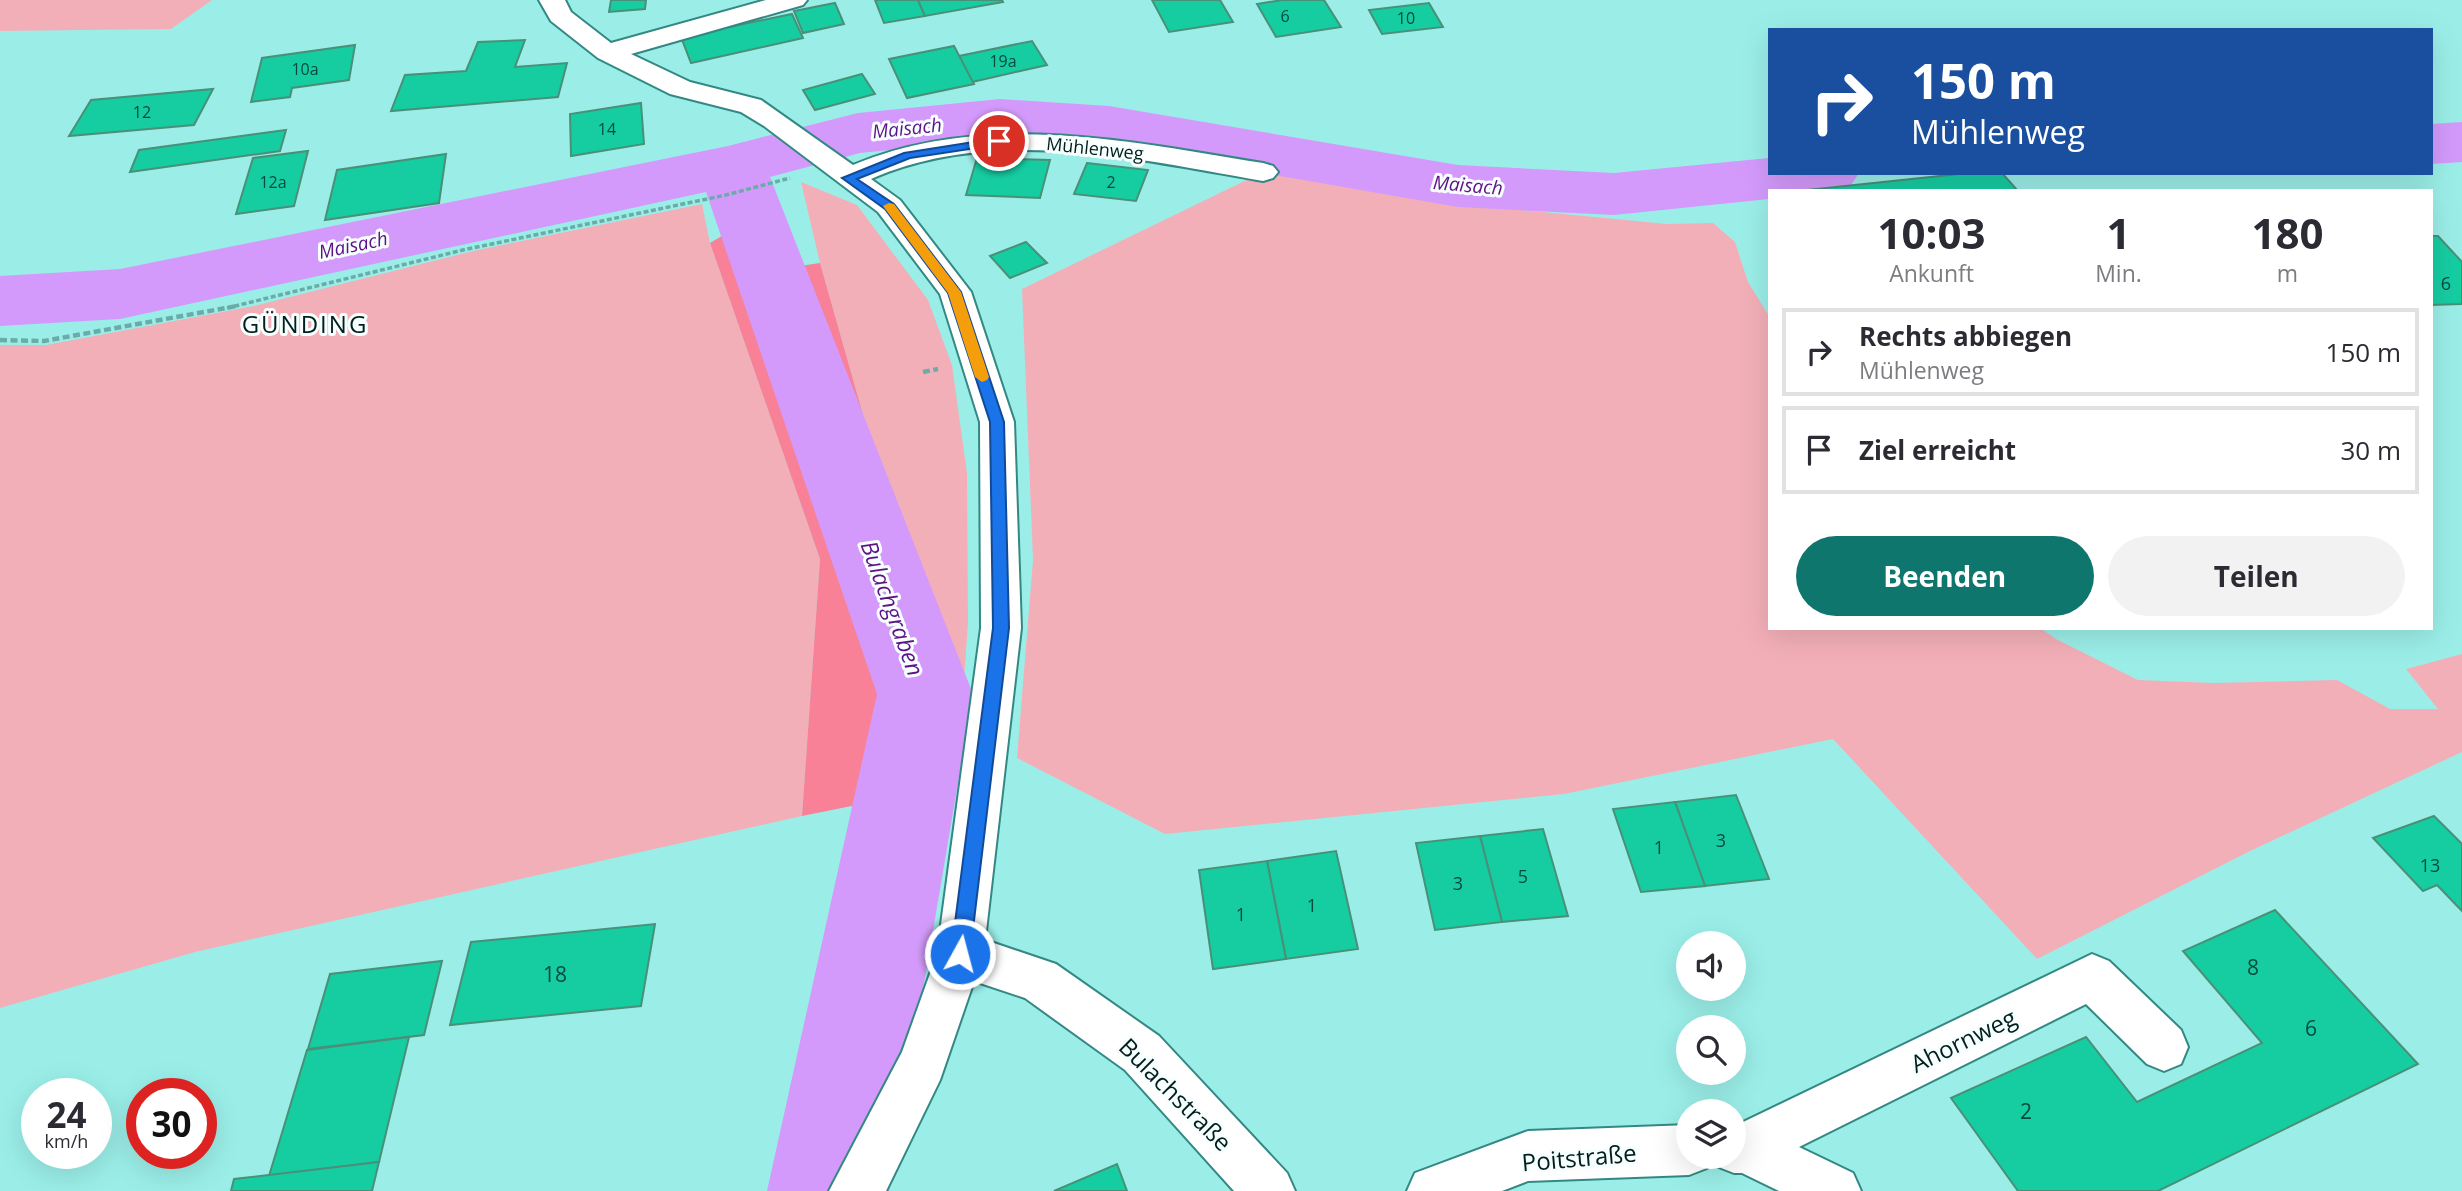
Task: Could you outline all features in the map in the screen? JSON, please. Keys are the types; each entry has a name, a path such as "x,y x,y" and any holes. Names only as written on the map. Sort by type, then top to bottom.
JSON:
{"street":[{"path":"552,0 560,16 607,51 680,88 751,106 774,120 889,206 955,292 997,422 1001,628 960,954 923,1063 860,1183"},
{"path":"607,51 794,0"},
{"name":"Mühlenweg","path":"843,172 908,155 999,141 1105,146 1263,172"},
{"name":"Bulachstraße","path":"960,954 1039,980 1142,1053 1266,1184 1269,1191"},
{"name":"Ahornweg","path":"1746,1145 2092,976 2164,1046"},
{"name":"Poitstraße","path":"1433,1191 1528,1156 1676,1150"},
{"path":"1746,1151 1835,1191"}],"path":[{"path":"0,340 44,341 244,305 463,250 726,195 790,178"}],"shaded area":[{"path":"0,0 212,0 171,29 0,31"},
{"path":"1263,172 1448,203 1667,224 1713,223 1735,242 1748,282 1768,314 1768,630 2043,630 2138,680 2214,683 2337,680 2390,709 2438,709 2406,669 2462,654 2462,752 2250,851 2037,959 1833,739 1564,794 1165,834 1017,758 1033,560 1022,289"},
{"path":"801,182 857,205 928,300 952,365 967,473 968,622 957,780 926,791 940,658 879,471 820,263"},
{"path":"702,204 710,243 820,559 802,816 195,952 0,1008 0,345 46,345 254,306 473,251"},
{"path":"737,227 793,267 820,263 879,471 940,658 926,791 802,816 820,559 710,243"}],"building":[{"path":"611,0 646,0 645,9 609,12"},
{"path":"875,0 918,0 925,16 884,23"},
{"path":"918,0 1002,0 1003,2 925,16"},
{"path":"1152,0 1220,0 1233,22 1169,32"},
{"path":"1282,0 1324,0 1341,27 1276,37 1257,4"},
{"path":"835,3 844,24 803,33 794,11"},
{"path":"1429,3 1443,27 1382,34 1369,10"},
{"path":"792,14 803,38 691,63 681,37"},
{"path":"525,40 515,67 567,63 558,97 391,111 405,75 466,71 478,42"},
{"path":"1032,41 1047,65 972,82 959,56"},
{"path":"355,45 349,80 292,88 290,97 251,102 262,58"},
{"path":"954,46 974,84 907,98 889,59"},
{"path":"862,74 875,94 815,110 803,90"},
{"path":"213,89 194,125 69,136 91,100"},
{"path":"641,103 644,144 571,156 570,114"},
{"path":"286,130 280,151 130,172 139,150"},
{"path":"308,151 294,206 236,214 253,158"},
{"path":"446,154 439,203 325,220 337,170"},
{"path":"977,158 1050,160 1040,198 966,195"},
{"path":"1087,163 1148,170 1136,201 1074,194"},
{"path":"1949,175 2004,175 2016,189 1817,189"},
{"path":"2433,236 2438,236 2462,262 2462,304 2433,305"},
{"path":"1026,242 1047,263 1010,278 990,256"},
{"path":"1736,795 1769,879 1705,886 1675,802"},
{"path":"1675,802 1705,886 1641,892 1613,809"},
{"path":"2434,816 2462,844 2462,911 2437,885 2423,891 2373,838"},
{"path":"1543,829 1568,916 1502,922 1480,836"},
{"path":"1480,836 1502,922 1435,930 1416,843"},
{"path":"1336,851 1358,949 1286,959 1267,861"},
{"path":"1267,861 1286,959 1213,969 1199,870"},
{"path":"2275,910 2418,1064 2158,1191 2018,1191 1951,1098 2086,1037 2137,1102 2262,1043 2183,951"},
{"path":"655,924 641,1006 450,1025 471,942"},
{"path":"442,961 424,1035 308,1049 330,974"},
{"path":"409,1037 379,1162 269,1176 307,1050"},
{"path":"379,1162 372,1191 231,1191 234,1179"},
{"path":"1117,1164 1127,1191 1054,1191"}],"waterway":[{"name":"Maisach","path":"731,166 858,133 1000,119 1109,126 1458,186 1614,194 1805,175"},
{"name":"Maisach","path":"2433,144 2462,142"},
{"name":"Maisach","path":"0,301 120,294 731,166"},
{"name":"Bulachgraben","path":"731,166 925,694 828,1191"}],"slow traffic":[{"path":"889,206 955,292 982,377"}],"district":[{"name":"GÜNDING","path":"305,323"}],"route":[{"path":"960,954 1001,628 997,422 955,292 889,206 848,178 908,155 999,141"}]}
